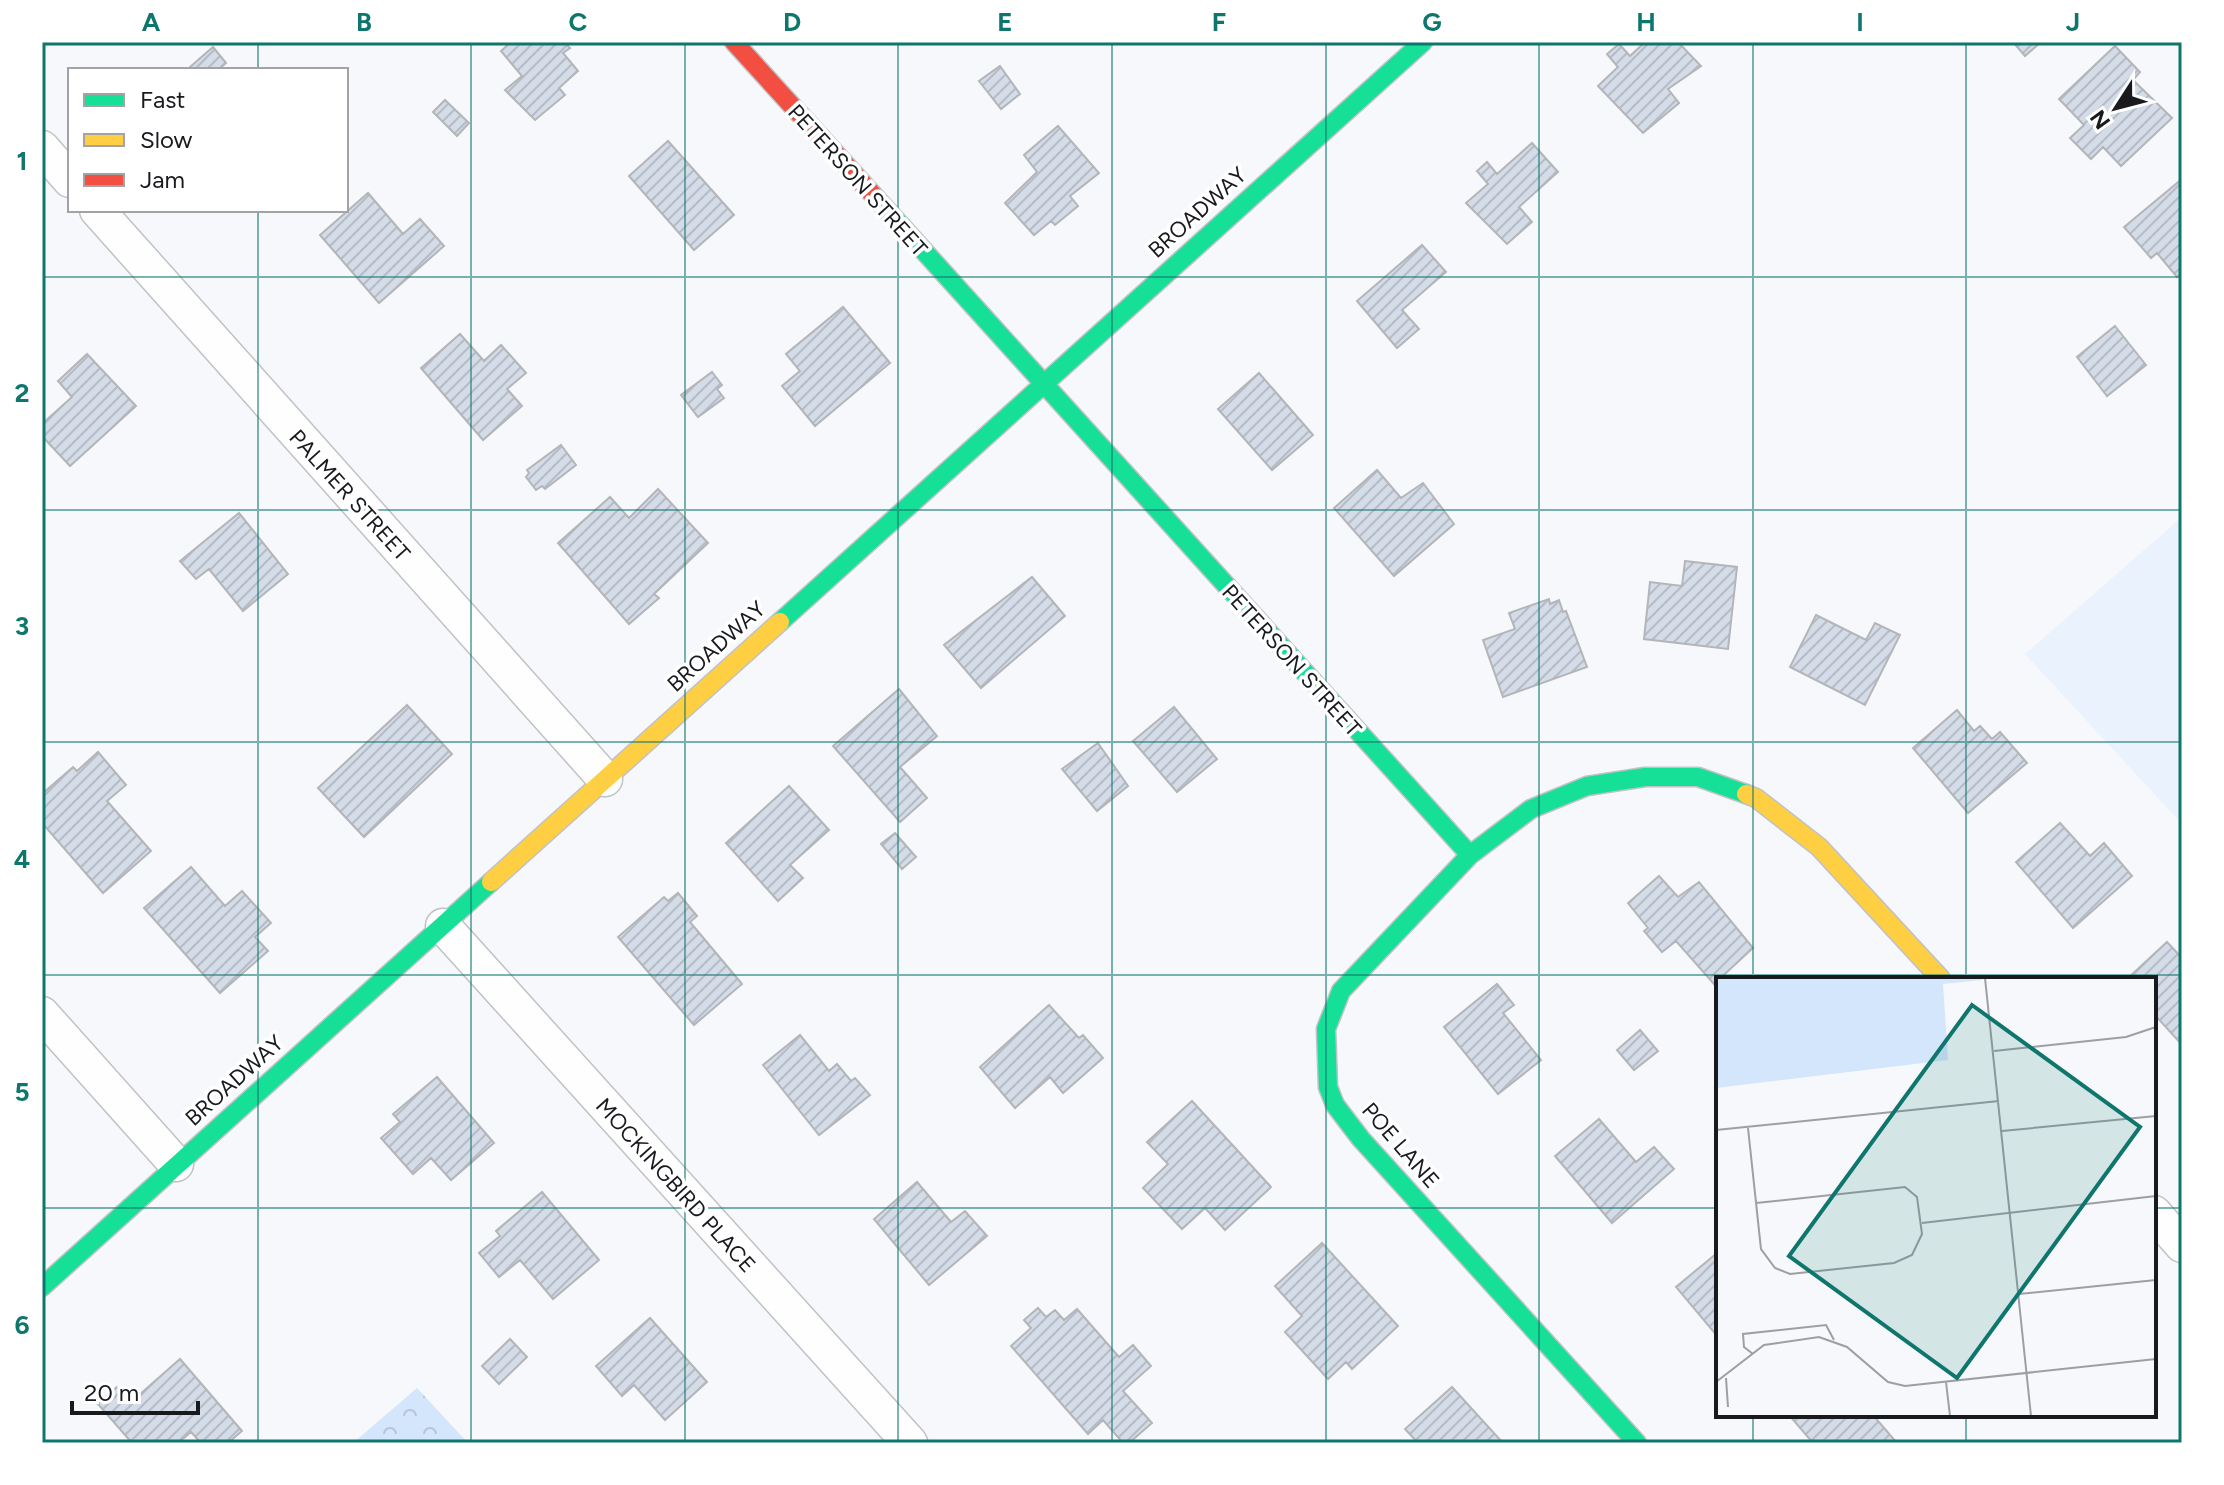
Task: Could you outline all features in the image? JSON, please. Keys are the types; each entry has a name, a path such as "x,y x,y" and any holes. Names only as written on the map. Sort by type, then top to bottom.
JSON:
{"street":[{"name":"PETERSON STREET","path":"734,42 1470,855"},
{"name":"BROADWAY","path":"42,1287 1041,383 1423,42"},
{"path":"42,148 68,178"},
{"name":"PALMER STREET","path":"99,212 605,779"},
{"path":"1470,855 1531,809 1587,786 1645,777 1698,777 1756,798 1819,847 1939,977"},
{"name":"POE LANE","path":"1470,855 1341,991 1326,1029 1328,1087 1335,1105 1361,1139 1637,1443"},
{"name":"MOCKINGBIRD PLACE","path":"443,926 910,1443"},
{"path":"42,1014 176,1164"},
{"path":"2156,1215 2182,1245"}],"shaded area":[{"path":"2182,517 2182,824 2025,654"}],"green space":[{"path":"417,1388 468,1443 353,1443"}],"building":[{"path":"511,42 564,42 570,48 563,53 578,71 559,88 565,95 535,120 505,90 522,76 501,51"},
{"path":"1645,42 1678,42 1701,66 1668,89 1679,103 1643,133 1598,86 1618,67 1607,54 1619,44 1630,56"},
{"path":"2013,42 2041,42 2025,56"},
{"path":"2115,46 2140,72 2133,80 2172,118 2121,166 2103,147 2091,159 2070,138 2084,125 2059,99"},
{"path":"213,47 226,63 220,68 190,67"},
{"path":"1000,66 1020,94 1001,109 979,81"},
{"path":"445,100 469,123 457,136 433,112"},
{"path":"1058,126 1099,173 1070,196 1078,206 1055,225 1051,221 1034,235 1005,203 1037,172 1024,155"},
{"path":"668,141 734,215 694,250 629,176"},
{"path":"1532,143 1558,172 1519,207 1532,222 1507,244 1466,203 1488,184 1477,171 1487,162 1497,174"},
{"path":"2182,179 2182,273 2177,277 2157,253 2151,258 2124,227"},
{"path":"368,193 403,234 420,219 444,246 379,303 320,235"},
{"path":"1422,245 1446,272 1402,310 1419,329 1397,348 1357,301"},
{"path":"843,307 890,363 815,426 782,386 800,371 786,354"},
{"path":"2115,326 2146,365 2107,396 2077,357"},
{"path":"460,334 484,361 501,345 526,373 507,389 522,406 483,440 421,368"},
{"path":"87,354 136,406 70,466 42,436 42,424 72,397 58,381"},
{"path":"712,372 722,385 717,389 724,398 698,417 681,395"},
{"path":"1259,373 1313,435 1272,470 1218,409"},
{"path":"561,445 576,465 545,489 542,486 536,490 526,477 529,473 527,470"},
{"path":"1377,470 1401,498 1423,483 1454,524 1394,576 1334,508"},
{"path":"658,489 708,543 654,594 659,598 629,624 558,543 610,497 629,518"},
{"path":"239,513 288,574 243,611 209,569 196,579 180,561"},
{"path":"1685,561 1737,567 1728,649 1644,639 1650,582 1682,586"},
{"path":"1032,577 1065,616 981,688 944,645"},
{"path":"1549,599 1550,604 1559,600 1563,612 1566,611 1587,667 1503,697 1483,640 1515,629 1509,613"},
{"path":"1816,615 1866,640 1875,623 1900,635 1865,705 1790,667"},
{"path":"899,689 937,736 900,767 927,798 900,822 833,746"},
{"path":"407,705 452,754 364,837 318,788"},
{"path":"1174,707 1217,759 1177,792 1133,741"},
{"path":"1957,710 1974,731 1980,726 1992,739 2000,732 2027,763 1968,813 1913,748"},
{"path":"1098,743 1128,786 1097,811 1062,769"},
{"path":"98,752 126,785 107,801 151,851 103,893 42,823 42,794 73,767 77,771"},
{"path":"789,786 829,830 790,865 803,878 778,901 726,843"},
{"path":"2060,823 2090,856 2104,843 2132,876 2073,928 2016,862"},
{"path":"895,833 916,857 902,869 881,844"},
{"path":"191,867 225,906 242,891 271,923 255,937 268,951 220,993 144,908"},
{"path":"1659,876 1678,897 1699,882 1753,948 1722,977 1716,977 1714,984 1676,941 1662,952 1644,931 1648,928 1628,903"},
{"path":"678,893 697,916 690,922 742,984 694,1025 618,937 664,897 668,901"},
{"path":"2167,942 2182,958 2182,1045 2156,1016 2156,977 2129,977"},
{"path":"1497,984 1514,1005 1503,1013 1541,1060 1498,1094 1444,1027"},
{"path":"1049,1005 1079,1038 1083,1035 1103,1058 1063,1093 1050,1077 1015,1108 980,1067"},
{"path":"1640,1030 1658,1051 1634,1070 1617,1050"},
{"path":"800,1035 829,1071 837,1064 851,1081 855,1078 870,1095 819,1135 763,1065"},
{"path":"437,1077 494,1143 451,1180 431,1158 413,1174 381,1138 400,1122 393,1114"},
{"path":"1192,1101 1271,1187 1225,1230 1205,1208 1182,1229 1143,1188 1168,1164 1147,1142"},
{"path":"1599,1119 1636,1162 1654,1147 1674,1169 1612,1223 1555,1156"},
{"path":"917,1182 951,1222 965,1211 987,1236 929,1285 874,1219"},
{"path":"542,1192 599,1260 553,1299 520,1260 499,1277 479,1253 500,1236 496,1231"},
{"path":"1322,1243 1398,1326 1352,1369 1346,1362 1328,1379 1285,1332 1302,1316 1275,1286"},
{"path":"1716,1254 1716,1335 1676,1287"},
{"path":"1038,1308 1046,1317 1055,1310 1064,1320 1077,1309 1119,1357 1133,1345 1151,1366 1123,1391 1152,1423 1129,1443 1123,1443 1103,1420 1088,1434 1011,1346 1031,1328 1024,1320"},
{"path":"650,1318 707,1382 665,1420 634,1385 622,1396 596,1366"},
{"path":"510,1339 527,1357 499,1384 482,1366"},
{"path":"180,1359 242,1431 228,1443 201,1443 191,1432 178,1443 132,1443 98,1404 117,1387 130,1403"},
{"path":"1452,1387 1503,1443 1418,1443 1405,1429"},
{"path":"1791,1417 1875,1417 1897,1443 1813,1443"}],"traffic: fast":[{"path":"780,622 1423,42"},
{"path":"876,198 1470,855"},
{"path":"1637,1443 1361,1139 1335,1105 1328,1087 1326,1029 1341,991 1470,855 1531,809 1587,786 1645,777 1698,777 1746,794"},
{"path":"42,1287 491,882"}],"traffic: slow":[{"path":"491,882 780,622"},
{"path":"1746,794 1756,798 1819,847 1939,977"}],"traffic: jam":[{"path":"734,42 876,198"}]}
